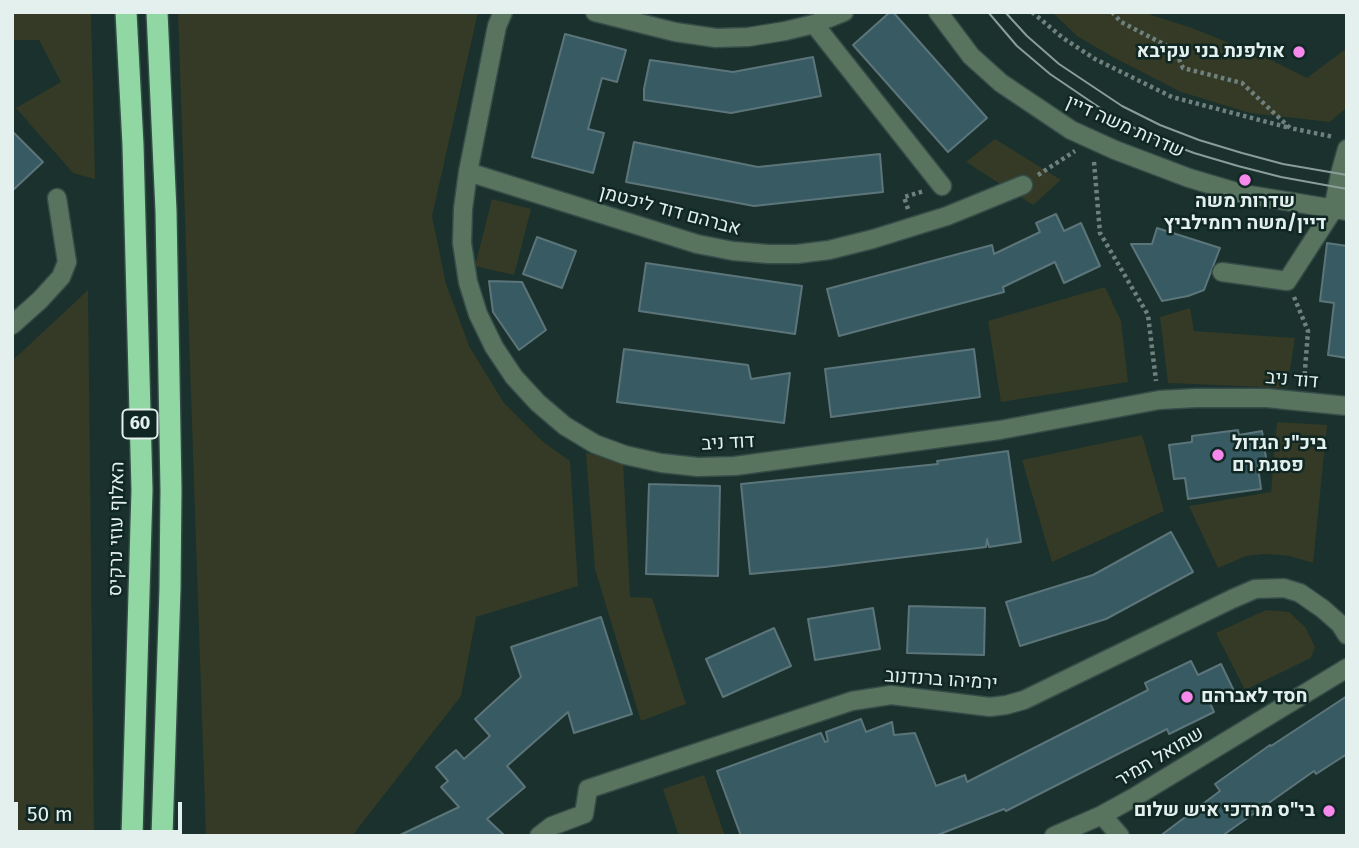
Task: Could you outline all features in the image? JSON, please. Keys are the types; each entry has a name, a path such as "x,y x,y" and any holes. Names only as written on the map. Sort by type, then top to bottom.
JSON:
{"highway":[{"name":"האלוף עוזי נרקיס","path":"127,12 142,490 132,836"},
{"name":"60","path":"157,12 166,211 171,490 162,836"}],"street":[{"name":"דוד ניב","path":"503,12 497,26 463,209 462,243 468,282 478,314 494,347 522,386 565,426 595,444 625,455 661,463 698,467 735,466 966,436 1158,400 1256,398 1347,406"},
{"path":"595,12 675,32 716,38 748,37 814,24 844,12"},
{"name":"שדרות משה דיין","path":"938,12 971,56 1001,83 1071,130 1157,166 1216,186 1243,194 1342,211"},
{"path":"950,12 990,73"},
{"path":"814,24 942,186"},
{"path":"1341,143 1342,211"},
{"name":"אברהם דוד ליכטמן","path":"468,172 697,244 768,254 829,250 873,239 984,202 1023,185"},
{"path":"1222,272 1287,281 1315,237 1342,211 1347,195"},
{"path":"12,325 61,277 67,262 57,198"},
{"name":"ירמיהו ברנדנוב","path":"538,836 552,826 584,814 589,789 862,699 891,695 989,707 1024,700 1255,589 1284,588 1300,593 1340,624 1347,635"},
{"name":"שמואל תמיר","path":"1054,836 1106,816 1347,668"},
{"path":"1106,816 1120,836"}],"path":[{"path":"1032,12 1063,38 1095,59 1172,97 1341,143"},
{"path":"1112,12 1121,22 1175,50 1183,68 1242,83 1290,128"},
{"path":"1023,185 1092,139 1100,233 1148,315 1158,400"},
{"path":"913,227 904,197 942,186"},
{"path":"1287,281 1308,331 1303,402"}],"green space":[{"path":"12,12 91,12 95,179 73,173 16,108 61,82 39,40 12,40"},
{"path":"178,12 478,12 432,216 446,284 470,348 504,403 542,441 570,461 578,586 476,617 461,696 352,836 206,836"},
{"path":"1142,12 1192,28 1271,60 1307,78 1347,48 1347,107 1330,122 1250,113 1181,92 1077,36 1054,14"},
{"path":"995,139 1061,180 1033,205 966,162"},
{"path":"492,199 531,209 514,275 475,266"},
{"path":"1105,287 1121,321 1128,382 1001,402 988,321"},
{"path":"88,290 94,836 12,836 12,361"},
{"path":"1190,308 1194,331 1295,338 1287,388 1168,383 1160,317"},
{"path":"1277,422 1327,425 1313,563 1290,556 1265,554 1246,556 1218,568 1189,506 1271,492"},
{"path":"1142,435 1164,511 1052,562 1022,460"},
{"path":"586,453 623,461 630,597 652,598 686,704 641,721 595,569"},
{"path":"1266,610 1289,612 1306,628 1315,647 1311,658 1245,690 1216,633"},
{"path":"704,775 725,836 679,836 663,789"}],"building":[{"path":"893,12 987,118 948,152 853,45"},
{"path":"565,34 626,50 617,82 602,78 588,129 604,133 593,173 532,157"},
{"path":"813,57 821,96 731,113 644,100 650,60 733,72"},
{"path":"12,131 43,162 12,191"},
{"path":"634,142 758,167 880,154 883,192 754,206 626,182"},
{"path":"1056,214 1064,231 1081,223 1100,266 1064,283 1055,262 1003,287 1004,292 839,336 827,289 992,245 994,254 1040,232 1036,223"},
{"path":"1157,228 1220,248 1204,290 1162,301 1131,244 1152,244"},
{"path":"537,237 576,251 562,288 523,274"},
{"path":"1327,243 1347,246 1347,358 1328,355 1334,303 1320,301"},
{"path":"646,263 802,286 795,334 639,311"},
{"path":"489,281 522,282 546,330 519,350 493,312"},
{"path":"624,349 748,365 751,379 790,373 784,423 617,402"},
{"path":"974,349 980,397 831,417 825,369"},
{"name":"ביכ\"נ הגדול פסגת רם","path":"1238,430 1239,435 1262,431 1267,465 1258,467 1261,489 1188,499 1185,478 1174,479 1169,445 1192,442 1192,436"},
{"path":"1008,451 1021,542 989,547 987,539 986,547 750,574 741,484 938,464 937,461"},
{"path":"649,484 720,486 718,576 646,574"},
{"path":"1171,532 1193,572 1106,619 1020,646 1006,602 1093,575"},
{"path":"909,606 985,608 984,655 907,653"},
{"path":"873,608 880,649 815,660 808,619"},
{"path":"601,617 632,714 574,733 568,712 507,766 525,787 487,819 505,836 398,836 459,807 441,787 448,781 436,767 456,750 464,759 490,736 475,719 521,677 511,647"},
{"path":"774,628 791,666 723,697 706,659"},
{"path":"1191,661 1198,675 1221,664 1234,691 1210,703 1214,712 1169,734 1167,729 1006,811 1004,809 935,836 741,836 717,771 821,733 825,742 828,741 826,732 861,719 866,732 892,722 894,735 915,733 936,786 965,775 967,782 1148,690 1145,683"},
{"path":"1347,696 1347,754 1316,774 1314,771 1222,836 1160,836 1220,791 1215,784"}],"tram line":[{"path":"988,12 1017,46 1050,74 1115,118 1154,138 1238,166 1347,189"},
{"path":"1005,12 1059,64 1122,106 1160,125 1199,140 1283,164 1347,175"}],"place":[{"name":"אולפנת בני עקיבא","path":"1299,52"},
{"name":"שדרות משה דיין/משה רחמילביץ","path":"1245,180"},
{"name":"ביכ\"נ הגדול פסגת רם","path":"1218,455"},
{"name":"חסד לאברהם","path":"1187,697"},
{"name":"בי\"ס מרדכי איש שלום","path":"1329,811"}]}
